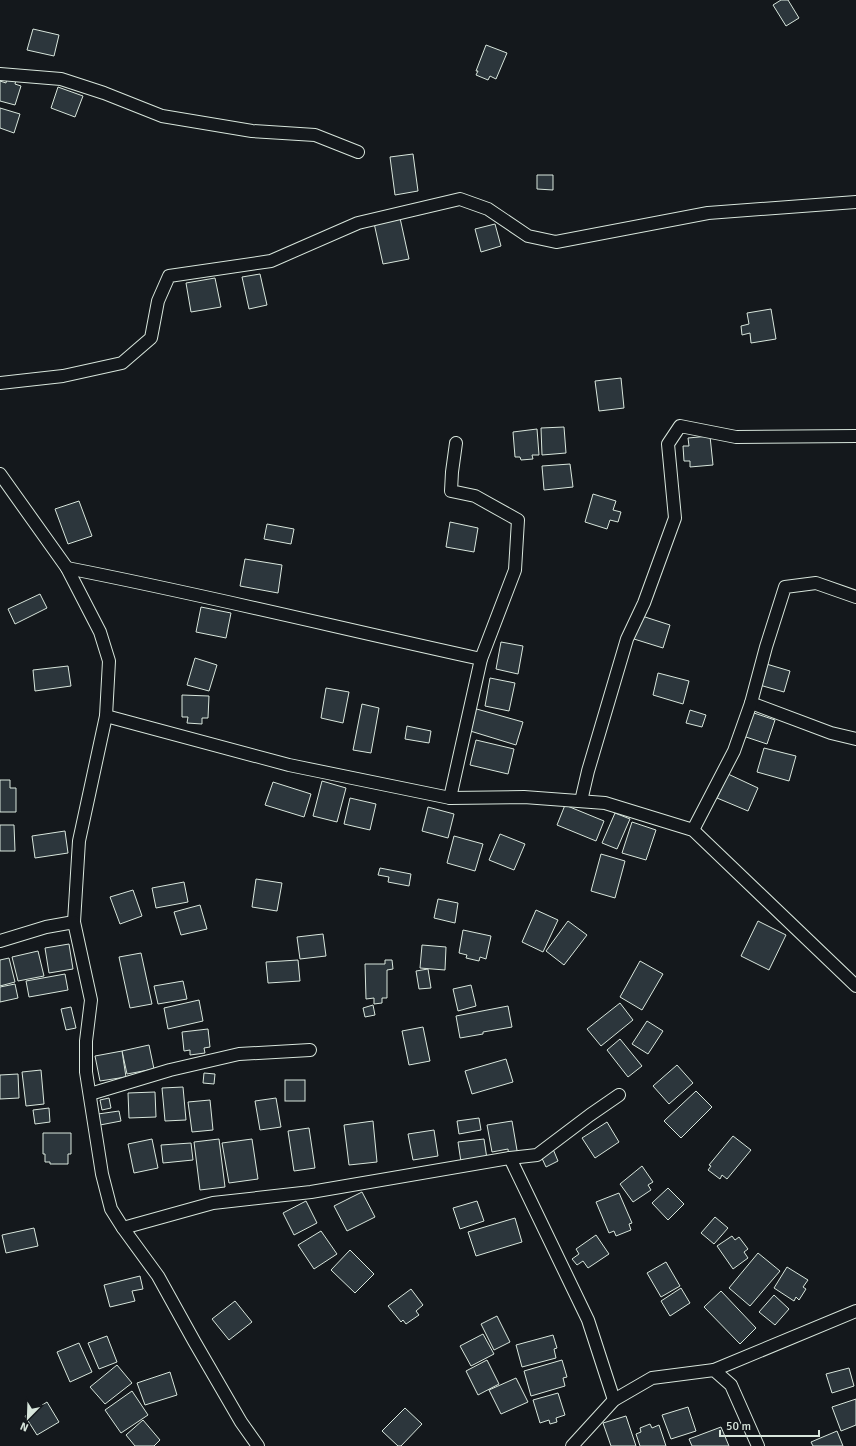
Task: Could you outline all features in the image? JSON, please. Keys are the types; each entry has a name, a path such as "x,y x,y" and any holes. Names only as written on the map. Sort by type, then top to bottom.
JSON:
{"street":[{"path":"0,74 61,79 104,93 162,116 252,130 315,135 358,152"},
{"path":"0,383 63,376 122,363 151,338 158,301 169,276 271,261 358,223 460,199 488,209 528,236 556,242 708,213 856,202"},
{"path":"581,801 588,771 627,639 644,603 675,518 668,444 680,426 736,437 856,436"},
{"path":"450,798 481,659 515,570 518,520 475,496 451,491 456,443"},
{"path":"0,474 67,568 100,632 109,661 106,716 79,841 74,922 91,1000 86,1042 86,1072 102,1174 111,1209 158,1276 237,1416 258,1446"},
{"path":"67,568 168,588 356,632 481,659"},
{"path":"693,830 734,751 751,702 766,647 785,587 816,582 856,597"},
{"path":"751,702 831,733 856,739"},
{"path":"106,716 288,765 450,798 524,797 605,803 693,830 856,986"},
{"path":"0,941 46,927 74,922"},
{"path":"90,1094 170,1070 239,1054 310,1050"},
{"path":"123,1228 213,1203 311,1192 510,1158 537,1155 619,1095"},
{"path":"510,1158 588,1320 614,1400"},
{"path":"572,1446 614,1400 652,1378 714,1370 856,1311"},
{"path":"714,1370 731,1384 758,1446"}],"building":[{"path":"781,0 788,0 799,18 786,26 773,5"},
{"path":"33,29 59,35 54,56 27,50"},
{"path":"486,45 507,53 496,79 490,76 488,80 476,75 478,71 476,71"},
{"path":"7,78 16,80 15,84 21,86 15,105 0,101 0,81 6,83"},
{"path":"58,87 83,96 75,117 51,108"},
{"path":"0,108 20,114 14,133 0,128"},
{"path":"413,154 418,191 395,195 390,157"},
{"path":"537,175 553,175 553,190 537,189"},
{"path":"400,218 409,259 383,264 374,223"},
{"path":"495,224 501,246 481,252 475,229"},
{"path":"260,274 267,305 249,309 242,277"},
{"path":"215,278 221,307 191,312 186,283"},
{"path":"771,309 776,339 751,343 750,333 742,335 741,326 749,324 747,313"},
{"path":"621,378 624,408 599,411 595,381"},
{"path":"564,427 566,453 542,455 541,428"},
{"path":"537,429 539,455 532,455 533,459 521,460 520,457 515,457 513,432"},
{"path":"710,436 713,465 690,467 690,461 684,461 683,446 689,446 688,438"},
{"path":"570,464 573,487 544,490 542,466"},
{"path":"593,494 616,501 613,510 621,512 618,522 610,520 607,529 585,522"},
{"path":"79,501 92,536 68,544 55,509"},
{"path":"450,522 478,528 474,552 446,547"},
{"path":"267,524 294,529 291,544 264,539"},
{"path":"245,559 282,565 278,593 240,586"},
{"path":"40,594 47,608 15,624 8,609"},
{"path":"201,607 231,613 226,638 196,632"},
{"path":"642,616 670,625 663,648 634,639"},
{"path":"501,642 523,646 518,674 496,669"},
{"path":"195,658 217,665 209,691 187,685"},
{"path":"763,663 790,671 784,692 756,684"},
{"path":"68,666 71,686 35,691 33,670"},
{"path":"658,673 689,681 683,704 653,695"},
{"path":"490,678 515,683 509,711 485,706"},
{"path":"326,688 349,692 343,723 321,718"},
{"path":"182,695 209,696 208,718 202,718 202,724 187,723 188,717 182,717"},
{"path":"362,704 379,708 371,753 353,750"},
{"path":"473,708 523,722 516,745 467,730"},
{"path":"690,710 706,715 702,727 686,723"},
{"path":"751,712 775,720 767,744 743,736"},
{"path":"407,726 431,731 429,743 405,739"},
{"path":"476,740 514,749 508,774 470,765"},
{"path":"764,748 796,756 789,781 757,772"},
{"path":"728,774 758,788 748,811 717,798"},
{"path":"0,780 10,780 10,788 16,788 16,812 0,812"},
{"path":"322,781 346,788 337,822 313,816"},
{"path":"273,782 311,794 304,817 265,805"},
{"path":"350,798 376,804 370,830 344,824"},
{"path":"565,805 604,821 596,841 557,825"},
{"path":"428,807 454,814 448,838 422,831"},
{"path":"615,813 630,819 617,849 602,843"},
{"path":"632,822 656,830 646,860 622,853"},
{"path":"0,825 14,825 15,851 0,851"},
{"path":"65,831 68,853 35,858 32,836"},
{"path":"500,834 525,844 514,870 489,860"},
{"path":"454,836 483,844 475,871 447,863"},
{"path":"601,854 625,861 615,898 591,891"},
{"path":"380,868 411,874 409,886 388,882 389,877 378,875"},
{"path":"256,879 282,883 277,911 252,907"},
{"path":"184,882 188,902 156,908 152,888"},
{"path":"133,890 142,916 120,924 110,897"},
{"path":"438,899 458,903 455,923 434,918"},
{"path":"200,905 207,929 181,935 174,912"},
{"path":"536,910 558,920 543,952 522,942"},
{"path":"568,921 587,935 564,965 546,951"},
{"path":"758,921 786,935 769,970 741,956"},
{"path":"463,930 491,936 486,959 480,957 479,961 466,958 467,955 459,953"},
{"path":"323,934 326,956 300,959 297,937"},
{"path":"69,944 73,969 49,973 45,948"},
{"path":"422,945 446,947 445,970 420,968"},
{"path":"38,951 44,976 18,981 12,957"},
{"path":"141,953 152,1004 130,1008 119,957"},
{"path":"9,958 15,982 0,986 0,960"},
{"path":"298,960 300,981 268,983 266,962"},
{"path":"385,960 392,960 393,969 387,970 387,998 382,998 382,1003 374,1004 374,998 366,999 365,964 385,964"},
{"path":"640,961 663,974 642,1010 620,997"},
{"path":"428,969 431,988 419,989 416,971"},
{"path":"65,974 68,990 29,997 26,981"},
{"path":"183,981 187,999 158,1004 154,986"},
{"path":"15,984 18,998 0,1002 0,987"},
{"path":"471,985 476,1006 458,1011 453,989"},
{"path":"199,1000 203,1021 168,1029 164,1008"},
{"path":"620,1003 633,1020 601,1046 587,1029"},
{"path":"373,1005 375,1015 365,1017 363,1008"},
{"path":"508,1006 512,1027 460,1038 456,1016"},
{"path":"71,1007 76,1028 66,1030 61,1009"},
{"path":"647,1021 663,1031 648,1054 632,1044"},
{"path":"423,1027 430,1061 409,1065 402,1031"},
{"path":"208,1029 210,1047 204,1048 205,1053 190,1055 190,1050 184,1051 182,1032"},
{"path":"620,1039 642,1066 628,1077 607,1050"},
{"path":"149,1045 154,1069 127,1074 122,1051"},
{"path":"122,1051 126,1077 100,1081 95,1056"},
{"path":"506,1059 513,1082 472,1094 465,1071"},
{"path":"677,1065 693,1083 669,1104 653,1086"},
{"path":"41,1070 44,1104 26,1106 22,1072"},
{"path":"204,1073 215,1074 214,1084 203,1083"},
{"path":"18,1074 19,1098 0,1099 0,1075"},
{"path":"285,1080 305,1080 305,1101 285,1101"},
{"path":"183,1087 186,1120 165,1121 162,1088"},
{"path":"696,1091 712,1107 681,1138 664,1121"},
{"path":"155,1092 156,1117 129,1118 128,1093"},
{"path":"109,1098 111,1108 102,1110 100,1100"},
{"path":"276,1098 281,1127 260,1130 255,1101"},
{"path":"210,1100 213,1130 192,1132 188,1102"},
{"path":"49,1108 50,1122 35,1124 33,1110"},
{"path":"119,1111 121,1121 100,1125 98,1114"},
{"path":"479,1118 481,1130 459,1134 457,1121"},
{"path":"373,1121 377,1162 349,1165 344,1125"},
{"path":"512,1121 518,1156 509,1158 508,1149 492,1152 487,1125"},
{"path":"607,1122 619,1142 595,1158 582,1138"},
{"path":"309,1128 315,1168 294,1171 288,1131"},
{"path":"434,1130 438,1156 413,1160 408,1134"},
{"path":"43,1133 71,1133 71,1154 68,1154 68,1164 50,1164 50,1162 45,1162 45,1154 43,1154"},
{"path":"733,1136 751,1150 727,1179 722,1175 720,1179 708,1170 711,1166 709,1165"},
{"path":"152,1139 158,1168 134,1173 128,1144"},
{"path":"219,1139 225,1187 200,1190 194,1142"},
{"path":"252,1139 258,1179 229,1183 222,1143"},
{"path":"484,1139 487,1159 461,1162 458,1142"},
{"path":"191,1143 193,1160 163,1163 161,1145"},
{"path":"553,1149 558,1161 546,1167 540,1154"},
{"path":"642,1166 653,1182 648,1185 651,1190 633,1202 620,1184"},
{"path":"668,1188 684,1204 668,1220 652,1203"},
{"path":"362,1192 375,1217 347,1231 334,1206"},
{"path":"619,1193 632,1223 629,1224 631,1230 616,1236 614,1231 609,1233 596,1202"},
{"path":"306,1201 317,1223 294,1235 283,1213"},
{"path":"477,1201 484,1221 460,1229 453,1208"},
{"path":"715,1217 728,1228 714,1244 701,1233"},
{"path":"515,1218 522,1242 476,1256 468,1232"},
{"path":"34,1228 38,1246 6,1253 2,1235"},
{"path":"321,1231 337,1254 314,1269 298,1245"},
{"path":"596,1235 609,1254 588,1268 583,1261 577,1265 572,1259 579,1254 576,1249"},
{"path":"732,1236 735,1240 739,1237 748,1249 744,1252 748,1258 733,1269 717,1246"},
{"path":"350,1250 374,1274 355,1293 331,1270"},
{"path":"758,1253 780,1271 750,1306 729,1288"},
{"path":"666,1262 680,1286 661,1297 647,1273"},
{"path":"787,1267 808,1280 803,1287 806,1289 799,1300 796,1297 794,1301 774,1288"},
{"path":"140,1276 143,1289 132,1291 135,1301 110,1307 104,1285"},
{"path":"681,1288 690,1303 670,1316 661,1301"},
{"path":"411,1289 423,1305 416,1311 419,1315 406,1324 403,1320 401,1322 388,1306"},
{"path":"721,1291 756,1328 740,1344 704,1307"},
{"path":"774,1295 789,1309 775,1325 759,1312"},
{"path":"235,1301 252,1322 229,1340 212,1319"},
{"path":"497,1316 510,1342 494,1350 481,1324"},
{"path":"483,1334 494,1354 471,1366 460,1346"},
{"path":"553,1335 557,1348 554,1349 556,1358 522,1367 516,1345"},
{"path":"107,1336 117,1362 99,1369 88,1343"},
{"path":"79,1343 92,1372 70,1382 57,1352"},
{"path":"487,1360 499,1384 478,1395 466,1371"},
{"path":"562,1360 567,1377 563,1378 565,1386 531,1396 524,1371"},
{"path":"117,1365 132,1383 105,1404 90,1387"},
{"path":"849,1368 854,1386 832,1393 826,1374"},
{"path":"170,1372 177,1395 145,1405 137,1383"},
{"path":"516,1378 528,1402 501,1414 489,1390"},
{"path":"132,1391 148,1415 121,1433 105,1410"},
{"path":"558,1393 565,1415 556,1418 557,1422 550,1424 549,1420 540,1423 533,1400"},
{"path":"856,1399 856,1425 841,1431 832,1407"},
{"path":"47,1402 59,1422 37,1435 25,1416"},
{"path":"688,1407 696,1431 671,1439 662,1415"},
{"path":"405,1408 422,1424 401,1446 398,1446 382,1431"},
{"path":"626,1416 636,1446 611,1446 603,1423"},
{"path":"143,1420 160,1440 154,1446 135,1446 126,1435"},
{"path":"650,1424 652,1428 659,1425 666,1446 640,1446 636,1434 641,1432 640,1428"},
{"path":"721,1427 729,1446 692,1446 689,1439"},
{"path":"837,1431 843,1446 813,1446 811,1442"}]}
